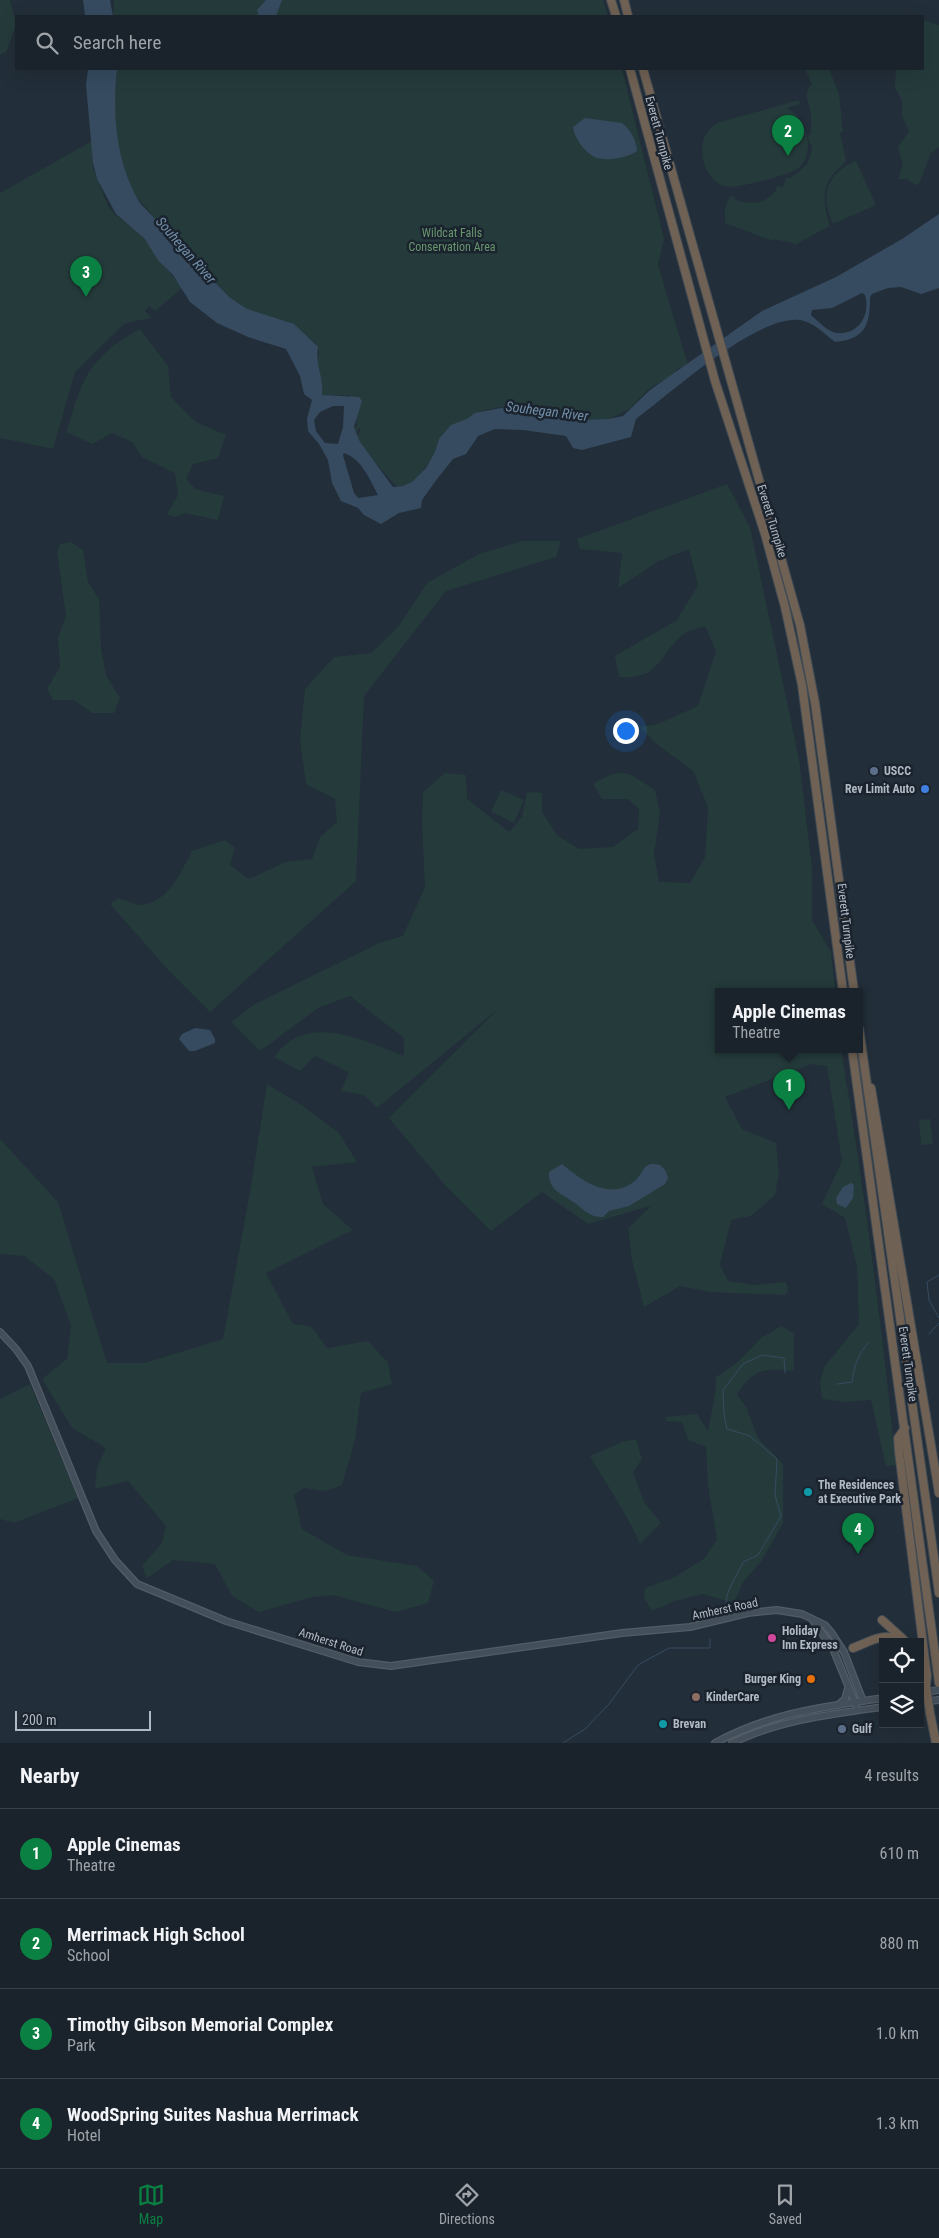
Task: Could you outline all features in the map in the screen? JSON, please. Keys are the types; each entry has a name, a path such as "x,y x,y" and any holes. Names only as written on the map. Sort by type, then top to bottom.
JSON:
{"highway":[{"path":"611,0 616,15"},
{"path":"624,0 628,15"},
{"name":"Everett Turnpike","path":"630,70 715,381 765,534 785,607 802,685 843,988"},
{"name":"Everett Turnpike","path":"643,70 786,573 806,651 815,704 854,988"},
{"name":"Everett Turnpike","path":"853,1053 939,1683"},
{"name":"Everett Turnpike","path":"863,1053 939,1593"},
{"path":"866,1077 873,1092 930,1451 939,1493"},
{"path":"905,1428 898,1438 899,1452 927,1676 926,1685"},
{"path":"882,1620 903,1638"},
{"path":"853,1648 874,1638 888,1638"},
{"path":"924,1677 936,1743"},
{"path":"930,1713 932,1743"}],"street":[{"name":"Amherst Road","path":"0,1332 16,1349 28,1366 96,1531 115,1560 137,1584 226,1622 358,1662 391,1666 622,1633 690,1627 769,1610 792,1612 825,1625 837,1640 864,1701"},
{"path":"812,1619 830,1641 858,1711"},
{"path":"837,1705 845,1698 849,1686"},
{"path":"924,1692 939,1690"},
{"path":"715,1743 767,1720 837,1705 879,1699"},
{"path":"924,1702 939,1700"},
{"path":"732,1743 784,1723 879,1708"}],"green space":[{"path":"0,0 10,0 15,27 7,51 0,55"},
{"path":"114,0 603,0 608,15 113,15"},
{"path":"924,20 939,25 939,147 931,153 919,184 915,185 907,179 898,179 903,165 898,147 909,131 902,116 902,100 895,88 896,70 924,70"},
{"name":"Wildcat Falls Conservation Area","path":"114,70 622,70 664,239 658,265 688,365 677,369 673,376 650,388 629,409 609,419 586,422 508,407 498,407 483,411 438,441 437,452 413,483 401,487 396,486 362,447 357,436 361,430 359,428 356,433 354,428 357,426 357,420 349,395 323,396 321,394 317,360 318,347 252,314 230,300 217,284 195,264 134,194 126,176 117,141 112,92"},
{"path":"805,70 829,70 839,94 843,131 840,133 846,161 834,174 826,188 825,207 830,226 796,244 774,239 773,241 725,223 725,208 730,196 735,197 735,200 748,203 763,201 777,189 776,186 783,187 786,178 793,176 808,162 812,145 809,143 808,136 811,134 811,113 807,93 812,84"},
{"path":"799,100 800,104 787,108 800,119 807,134 807,152 805,160 800,167 775,178 738,186 723,186 715,181 704,164 702,154 706,135 711,127 720,122"},
{"path":"92,141 93,169 108,206 115,215 140,233 182,288 155,311 149,306 145,311 152,318 123,325 75,372 53,449 0,438 0,193"},
{"path":"856,161 876,205 833,224 827,204 826,194 828,186 838,172"},
{"path":"140,329 168,366 171,397 196,422 226,435 218,458 193,464 186,478 195,489 224,496 218,520 185,513 175,517 167,514 178,495 175,473 142,457 132,442 112,433 92,444 66,432 81,387 94,365 108,350"},
{"path":"727,484 750,527 799,759 812,867 812,920 831,952 835,988 715,988 715,1053 842,1053 872,1257 896,1465 886,1466 871,1400 845,1402 822,1399 820,1383 824,1367 859,1324 857,1267 845,1218 822,1204 842,1161 827,1066 811,1064 725,1097 742,1129 776,1143 779,1172 775,1195 751,1216 731,1220 720,1265 728,1281 755,1285 786,1282 788,1290 786,1295 709,1292 680,1286 644,1307 632,1260 628,1228 651,1206 588,1224 542,1192 491,1231 445,1185 389,1118 498,1009 377,1108 364,1095 341,1091 349,1072 315,1056 300,1071 274,1057 287,1043 302,1035 318,1032 336,1033 353,1037 404,1056 404,1038 350,996 318,1008 260,1051 231,1022 255,1004 379,943 403,936 425,887 422,821 423,792 445,773 466,775 467,799 509,832 522,817 527,792 542,793 542,812 557,835 579,849 613,847 638,829 639,809 628,799 602,799 593,784 612,774 625,773 631,775 655,790 660,813 654,854 659,882 690,883 705,857 708,807 693,771 654,742 640,727 658,724 698,706 716,651 705,626 682,635 656,666 642,675 619,677 615,656 677,620 698,585 689,549 659,561 618,588 622,553 580,549 577,539"},
{"path":"522,541 561,541 556,557 446,591 364,696 356,881 210,1012 170,972 110,904 118,898 141,905 159,899 172,885 192,851 225,840 235,848 230,865 249,879 285,862 312,859 320,837 337,822 335,799 306,784 300,740 305,689 334,657 371,653 398,627 427,583 479,554"},
{"path":"71,542 83,550 88,582 99,599 101,648 106,675 120,698 114,713 92,713 74,700 53,700 47,689 60,667 58,638 66,616 57,552 60,544"},
{"path":"501,790 524,800 514,823 491,812"},
{"path":"267,1084 303,1106 339,1133 357,1162 312,1167 323,1204 353,1230 266,1273 293,1324 311,1326 327,1348 368,1341 388,1363 392,1384 361,1393 355,1440 342,1485 325,1491 304,1488 294,1495 302,1529 347,1555 417,1566 434,1581 428,1603 395,1612 333,1595 313,1597 259,1612 232,1596 215,1564 173,1560 147,1578 142,1566 162,1543 166,1526 128,1481 95,1489 97,1467 106,1448 72,1428 42,1379 67,1359 71,1326 54,1279 24,1256 0,1254 0,1139 58,1202 107,1363 144,1363 223,1339 250,1192"},
{"path":"930,1119 933,1144 921,1145 919,1120"},
{"path":"781,1326 794,1333 794,1371 768,1370 761,1372 749,1379 737,1394 746,1407 758,1438 783,1464 783,1523 761,1562 743,1582 734,1603 703,1594 675,1601 652,1611 644,1598 645,1588 675,1577 705,1558 717,1539 708,1486 706,1447 688,1440 682,1422 666,1421 666,1417 697,1414 708,1431 715,1394 716,1377 738,1362 761,1338"},
{"path":"30,1384 78,1498 14,1523 0,1519 0,1399"},
{"path":"636,1439 642,1459 633,1472 644,1502 661,1523 640,1544 623,1510 590,1456 622,1442"}],"water":[{"path":"83,0 110,0 113,15 85,15"},
{"path":"266,0 282,0 276,15 259,15 257,10"},
{"path":"88,70 117,70 115,103 118,138 126,172 140,203 229,297 247,309 294,324 318,347 317,354 322,395 359,397 362,401 354,427 360,442 393,487 403,486 412,482 426,468 435,452 439,439 451,425 467,419 475,413 511,406 530,408 584,420 609,419 623,416 650,390 762,311 836,277 902,239 939,214 939,288 921,294 901,287 888,288 872,294 870,297 869,316 864,329 853,338 845,340 835,342 816,327 804,321 786,321 765,328 717,356 636,419 631,437 582,450 573,448 566,436 523,430 495,429 478,436 466,454 453,459 437,479 422,500 421,508 399,513 381,524 364,515 358,508 341,501 332,483 328,460 319,444 308,431 307,419 312,400 304,394 300,376 286,349 248,337 217,323 190,302 173,275 158,260 144,238 116,214 97,179 93,163 86,85","holes":["862,293 865,295 865,316 862,322 852,331 845,333 830,331 811,315 812,310 832,308","333,406 344,406 343,427 338,444 325,443 316,431 314,420 320,412","344,453 360,465 378,495 358,498 354,493"]},
{"path":"585,118 622,123 628,128 636,143 637,151 612,159 602,159 593,156 581,145 573,127"},
{"path":"195,1028 210,1030 215,1043 195,1051 189,1051 179,1039 182,1034"},
{"path":"562,1164 578,1177 597,1187 607,1189 617,1189 626,1186 636,1180 650,1164 660,1165 666,1171 668,1178 665,1184 629,1206 609,1211 603,1217 598,1217 586,1212 559,1193 550,1183 549,1172"},
{"path":"851,1183 854,1185 853,1198 846,1208 837,1204 836,1198 843,1187"}],"waterway":[{"path":"939,1275 927,1282 929,1300 939,1318"},
{"path":"929,1334 939,1323"},
{"path":"837,1384 852,1382 857,1360 869,1342"},
{"path":"709,1612 726,1605 730,1588 743,1562 758,1555 781,1516 775,1495 777,1459 750,1436 727,1429 723,1390 743,1364 762,1355 784,1358 785,1373"},
{"path":"563,1743 585,1729 609,1704 638,1665 669,1648 710,1648 710,1639"}],"place":[{"name":"Merrimack High School","path":"788,156"},
{"name":"Timothy Gibson Memorial Complex","path":"86,297"},
{"name":"USCC","path":"874,771"},
{"name":"Rev Limit Auto","path":"925,789"},
{"name":"Apple Cinemas","path":"789,1110"},
{"name":"The Residences at Executive Park","path":"808,1492"},
{"name":"WoodSpring Suites Nashua Merrimack","path":"858,1554"},
{"name":"Holiday Inn Express","path":"772,1638"},
{"name":"Burger King","path":"811,1679"},
{"name":"KinderCare","path":"696,1697"},
{"name":"Brevan","path":"663,1724"},
{"name":"Gulf","path":"842,1729"}],"water label":[{"name":"Souhegan River","path":"186,250"},
{"name":"Souhegan River","path":"547,411"}]}
